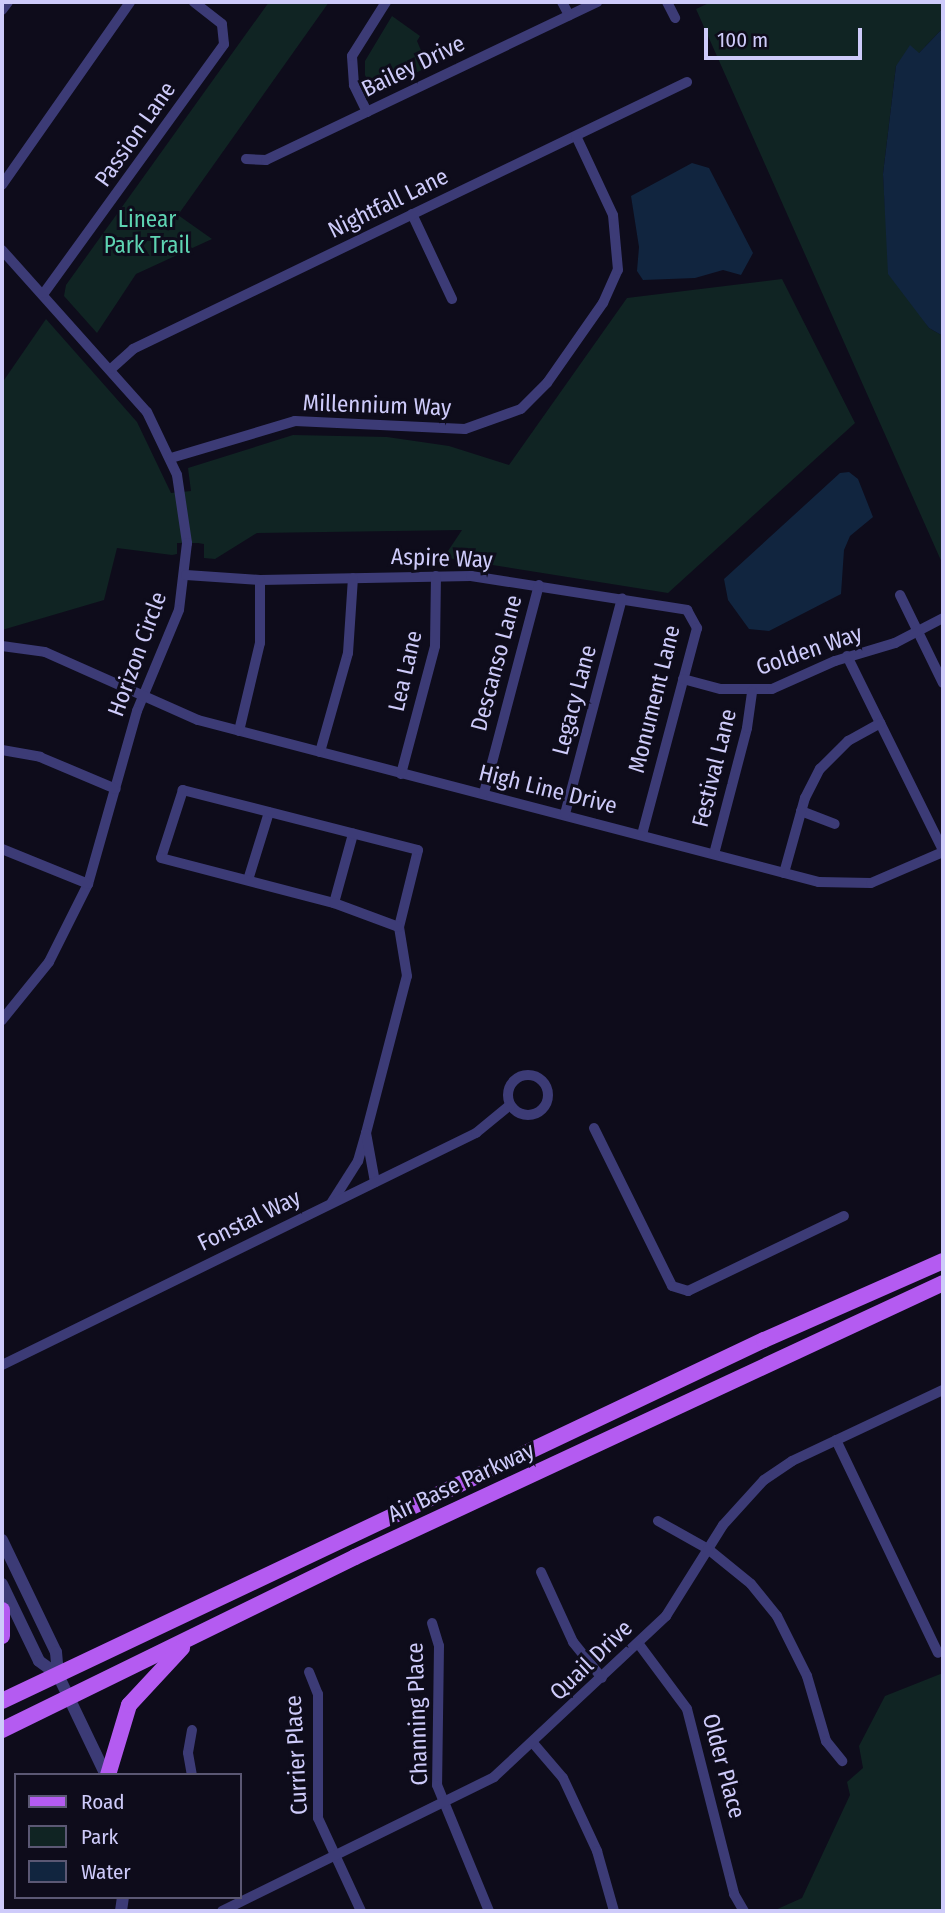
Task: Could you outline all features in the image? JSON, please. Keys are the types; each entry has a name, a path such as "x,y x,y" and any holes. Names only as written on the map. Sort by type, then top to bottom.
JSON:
{"main road":[{"name":"Air Base Parkway","path":"2,1701 764,1340 943,1261"},
{"name":"Air Base Parkway","path":"2,1730 943,1283"},
{"path":"2,1610 2,1636"},
{"path":"108,1773 134,1696 195,1636"}],"street":[{"path":"2,10 8,2"},
{"path":"2,186 131,2"},
{"name":"Passion Lane","path":"44,293 224,44 222,24 194,2"},
{"path":"367,112 354,85 352,56 386,2"},
{"path":"562,2 569,15"},
{"name":"Bailey Drive","path":"246,159 266,160 597,2"},
{"path":"667,2 676,18"},
{"name":"Nightfall Lane","path":"111,369 133,349 687,82"},
{"name":"Millennium Way","path":"171,458 295,421 465,429 521,409 547,383 595,315 618,270 613,215 576,136"},
{"path":"412,214 452,299"},
{"name":"Horizon Circle","path":"2,250 44,293 147,412 171,458 181,493 187,543 186,575 173,628 142,697 88,884 49,962 2,1020"},
{"name":"Aspire Way","path":"186,575 260,580 436,576 539,585 680,607 693,614"},
{"name":"Lea Lane","path":"401,774 435,646 436,576"},
{"path":"320,752 349,644 353,578"},
{"path":"239,731 260,643 260,580"},
{"name":"Descanso Lane","path":"484,793 539,585"},
{"path":"900,595 943,683"},
{"name":"Legacy Lane","path":"565,814 622,598"},
{"name":"Monument Lane","path":"642,834 696,628 693,614"},
{"name":"Golden Way","path":"683,679 752,691 786,684 847,656 884,647 943,618"},
{"name":"High Line Drive","path":"2,646 45,652 188,717 838,885 871,883 943,851"},
{"path":"847,656 943,851"},
{"name":"Festival Lane","path":"714,854 747,728 752,691"},
{"path":"784,873 810,786 831,755 880,723"},
{"path":"2,750 40,757 116,789"},
{"path":"331,1203 358,1161 407,976 399,927 418,850 183,790 161,858 334,903 399,927"},
{"path":"801,811 835,824"},
{"path":"248,880 269,812"},
{"path":"334,903 353,834"},
{"path":"2,849 88,884"},
{"name":"Fonstal Way","path":"2,1365 476,1133 510,1105"},
{"path":"594,1128 672,1286 688,1291 844,1216"},
{"path":"366,1133 375,1182"},
{"name":"Quail Drive","path":"224,1910 494,1777 666,1616 723,1525 764,1480 836,1440 943,1390"},
{"path":"836,1440 938,1653"},
{"path":"658,1521 708,1549 751,1584 777,1616 807,1676 826,1741 842,1761"},
{"path":"2,1540 56,1652 58,1675 106,1773"},
{"path":"541,1572 573,1642 602,1678"},
{"path":"2,1584 39,1661 58,1675"},
{"name":"Channing Place","path":"432,1623 439,1646 436,1764 443,1804 489,1911"},
{"name":"Older Place","path":"638,1643 687,1709 734,1894 744,1911"},
{"name":"Currier Place","path":"309,1672 318,1694 315,1802 335,1856 361,1911"},
{"path":"192,1730 188,1753 192,1773"},
{"path":"533,1743 568,1790 597,1850 614,1911"}],"green space":[{"name":"Linear Park Trail","path":"269,2 329,2 178,215 212,239 136,274 97,333 64,296 66,285"},
{"path":"711,2 943,2 943,28 919,53 896,66 883,174 885,207 906,293 929,328 943,336 943,565 696,9"},
{"path":"392,16 420,36 417,41 428,67 378,91 372,89 365,75 365,61"},
{"path":"782,279 855,423 668,593 448,558 446,554 462,530 257,533 215,559 204,558 204,544 198,543 177,543 177,554 172,555 117,548 104,600 2,630 2,383 46,319 137,422 171,493 191,491 188,468 293,435 387,437 449,446 509,465 627,298"},
{"path":"943,1673 943,1911 773,1911 802,1898 850,1795 847,1782 863,1768 859,1746 885,1696"}],"water":[{"path":"943,28 943,336 929,328 888,274 883,174 896,66 910,45 919,53"},
{"path":"692,163 709,168 753,253 741,275 723,270 695,278 643,280 637,271 639,247 631,196"},
{"path":"849,472 858,479 873,517 850,536 844,550 841,594 769,631 749,629 728,600 724,579 840,473"}]}
